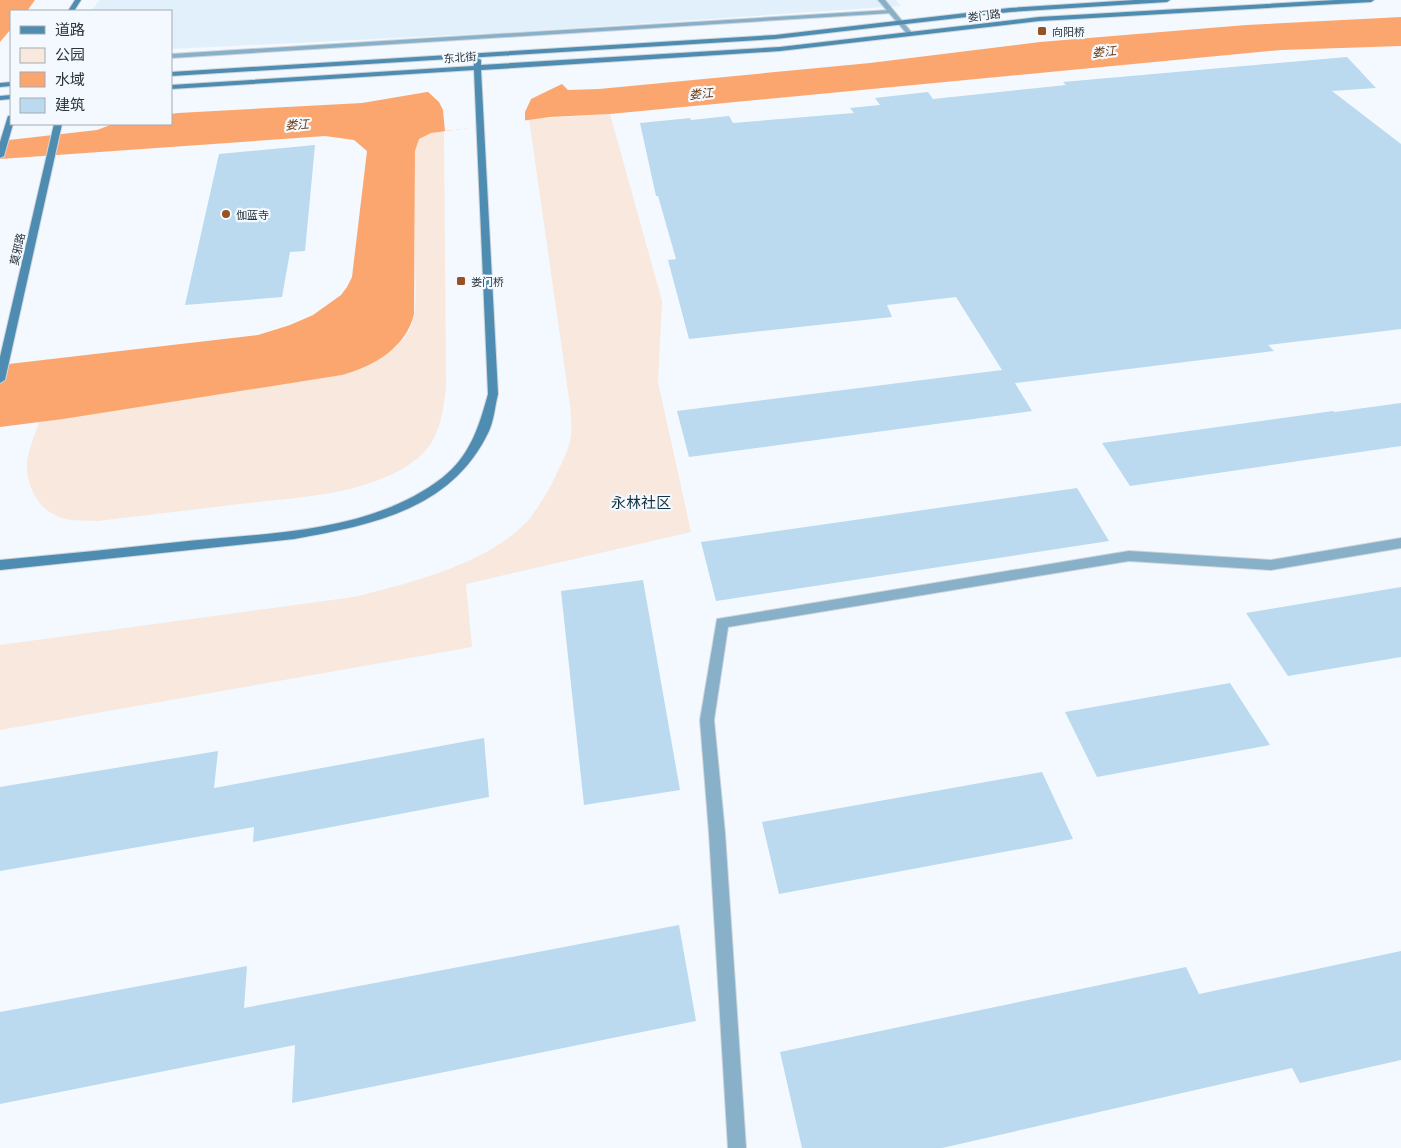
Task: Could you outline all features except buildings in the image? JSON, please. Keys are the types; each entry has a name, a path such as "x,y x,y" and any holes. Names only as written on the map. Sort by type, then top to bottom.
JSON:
{"main road":[{"name":"娄门路","path":"745,38 809,34 1010,10 1167,0"},
{"name":"娄门路","path":"750,50 817,46 1058,17 1371,0"},
{"name":"东北街","path":"172,74 745,38"},
{"name":"东北街","path":"172,87 750,50"},
{"path":"0,565 146,551 324,530 351,524 401,508 429,494 458,472 480,440 487,424 493,394 477,55"},
{"path":"0,156 10,122"},
{"name":"莫邪路","path":"0,380 58,125"}],"street":[{"path":"881,0 910,34"},
{"path":"172,56 890,12"},
{"path":"737,1148 717,833 707,720 722,623 1129,556 1271,565 1401,542"}],"shaded area":[{"path":"100,0 896,0 901,6 514,32 172,49 172,10 92,10"}],"green space":[{"path":"610,114 662,301 658,382 691,532 466,584 472,647 0,730 0,645 354,597 424,578 472,559 514,534 530,518 547,492 563,461 570,441 571,428 570,405 529,119"},
{"path":"444,130 446,387 442,416 436,434 418,458 399,471 378,480 332,493 309,496 97,521 65,519 55,515 43,506 30,486 27,470 29,453 39,422 342,375 372,363 400,343 407,335 411,326 415,302 415,151 419,138"}],"water":[{"path":"0,0 35,0 28,10 10,10 10,30 0,42"},
{"name":"娄江","path":"1401,17 1401,46 1281,50 610,114 550,117 431,133 419,139 415,151 414,314 404,337 377,361 342,375 63,419 0,427 0,365 258,335 290,325 313,315 341,295 352,277 367,151 354,140 325,136 0,159 0,141 97,130 110,125 172,125 172,114 178,113 362,103 427,92 560,82 568,90 599,89 870,63 1040,42 1246,25"}],"pier":[{"path":"560,80 564,83 531,99 525,112 525,122 445,131 443,110 439,102 426,90"}],"place":[{"name":"向阳桥","path":"1042,31"},
{"name":"伽蓝寺","path":"226,214"},
{"name":"娄门桥","path":"461,281"}],"district":[{"name":"永林社区","path":"641,502"}]}
